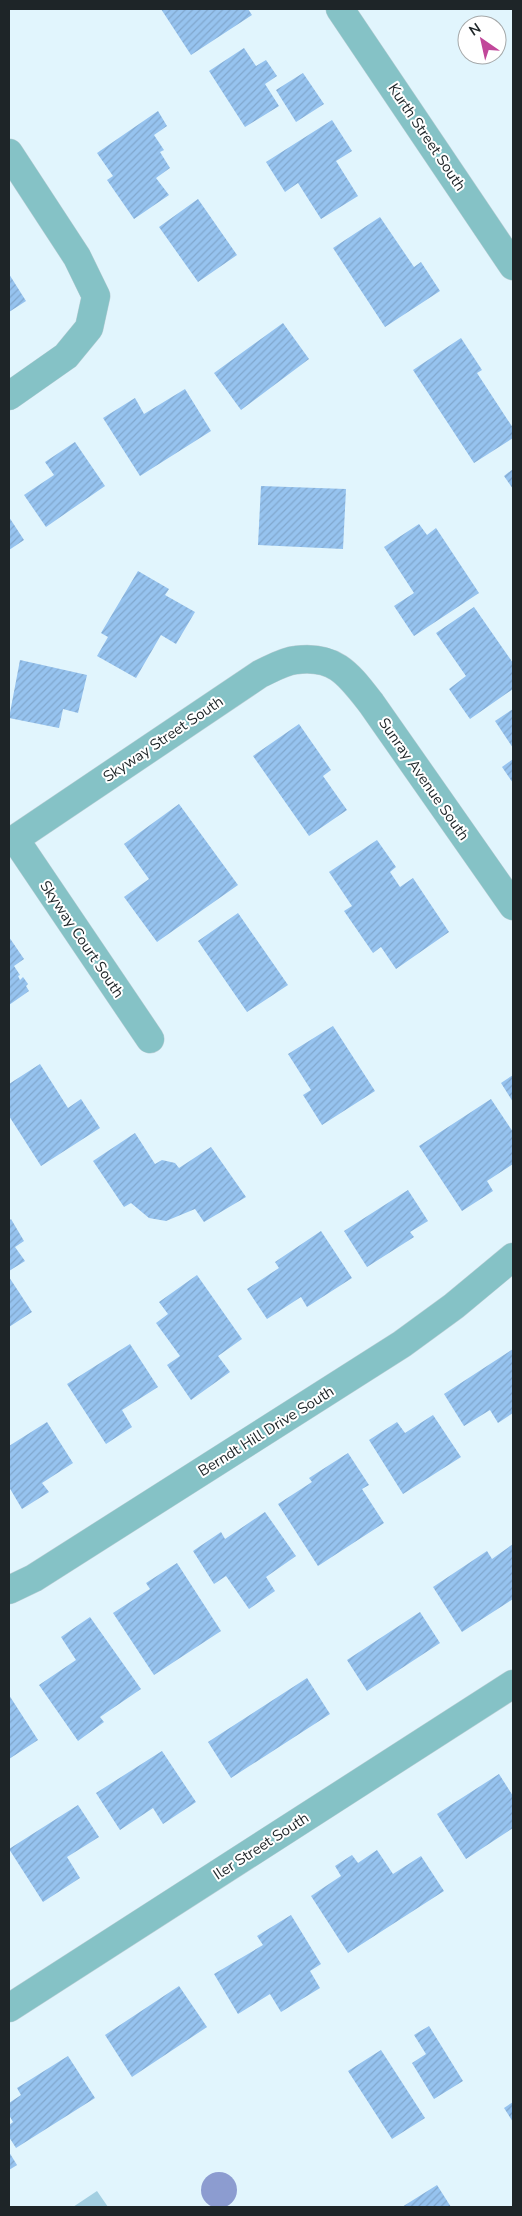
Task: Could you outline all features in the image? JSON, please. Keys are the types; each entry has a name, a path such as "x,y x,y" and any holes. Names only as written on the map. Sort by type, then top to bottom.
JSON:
{"street":[{"name":"Kurth Street South","path":"340,9 513,266"},
{"path":"9,153 77,257 96,296 89,328 66,356 9,396"},
{"name":"Skyway Street South","path":"12,841 260,674 295,660 327,660"},
{"name":"Sunray Avenue South","path":"327,660 350,676 371,703 513,906"},
{"name":"Skyway Court South","path":"12,841 150,1039"},
{"name":"Berndt Hill Drive South","path":"9,1590 34,1578 402,1344 454,1306 513,1257"},
{"name":"Iler Street South","path":"9,2008 513,1684"}],"shaded area":[{"path":"97,2191 108,2207 73,2207"}],"water":[{"path":"219,2172 231,2178 237,2190 231,2202 219,2208 207,2202 201,2190 207,2178"}],"building":[{"path":"161,9 248,9 252,15 191,55"},
{"path":"244,48 256,66 266,60 277,76 265,84 279,106 245,127 209,71"},
{"path":"303,73 324,104 296,122 276,90"},
{"path":"158,111 167,126 154,135 164,150 160,152 170,168 156,178 169,195 134,219 107,180 113,176 97,153"},
{"path":"332,120 352,151 336,161 358,196 321,219 298,183 285,192 266,162"},
{"path":"198,199 237,255 198,282 159,227"},
{"path":"380,217 414,267 421,262 440,291 385,327 333,248"},
{"path":"9,274 26,301 9,312"},
{"path":"283,323 309,359 241,410 214,373"},
{"path":"461,338 482,370 477,373 513,428 513,438 474,463 413,370"},
{"path":"185,389 211,431 140,476 103,418 135,398 144,414"},
{"path":"75,442 105,486 46,527 24,495 54,475 45,462"},
{"path":"513,469 513,489 504,476"},
{"path":"261,486 346,489 343,549 258,545"},
{"path":"9,517 24,540 9,550"},
{"path":"419,524 427,535 436,528 479,593 414,636 394,606 414,593 384,547"},
{"path":"138,571 169,589 165,595 195,612 176,644 161,635 136,678 97,656 108,637 101,633"},
{"path":"474,607 513,663 513,689 470,719 449,689 466,676 436,633"},
{"path":"20,660 87,675 78,713 63,709 59,728 9,718"},
{"path":"513,709 513,748 495,721"},
{"path":"299,724 331,770 323,776 347,810 309,836 253,756"},
{"path":"513,759 513,783 502,767"},
{"path":"179,804 238,885 157,942 124,897 149,879 124,844"},
{"path":"377,840 396,867 390,872 400,887 413,878 449,932 396,969 381,947 373,953 344,911 352,906 329,872"},
{"path":"238,913 288,985 247,1012 198,941"},
{"path":"9,937 24,959 14,966 20,975 18,976 20,980 23,977 28,984 26,986 29,991 9,1005"},
{"path":"333,1026 375,1091 322,1125 303,1095 311,1090 288,1054"},
{"path":"40,1064 68,1108 81,1099 100,1128 41,1166 9,1116 9,1084"},
{"path":"513,1075 513,1102 501,1083"},
{"path":"491,1099 513,1132 513,1164 487,1181 493,1191 462,1211 419,1146"},
{"path":"135,1133 155,1164 162,1160 175,1163 179,1168 211,1147 246,1197 204,1222 195,1209 166,1221 149,1218 131,1203 124,1207 93,1161"},
{"path":"408,1190 428,1221 410,1232 414,1237 367,1267 344,1231"},
{"path":"11,1219 24,1241 15,1247 25,1261 9,1271 9,1221"},
{"path":"321,1231 352,1278 307,1307 301,1297 267,1319 247,1289 279,1268 275,1262"},
{"path":"197,1275 242,1339 218,1356 230,1372 191,1400 167,1365 180,1356 156,1323 168,1314 159,1302"},
{"path":"9,1277 32,1312 9,1327"},
{"path":"130,1344 158,1387 122,1410 132,1427 106,1444 67,1384"},
{"path":"513,1349 513,1413 498,1423 490,1410 464,1426 444,1394"},
{"path":"433,1415 461,1457 403,1494 369,1440 397,1422 405,1433"},
{"path":"47,1422 73,1463 42,1483 49,1492 22,1509 9,1487 9,1446"},
{"path":"348,1453 369,1485 362,1489 384,1523 318,1566 278,1504 312,1482 309,1478"},
{"path":"265,1512 296,1556 266,1577 275,1591 249,1609 226,1576 214,1584 193,1551 221,1532 225,1539"},
{"path":"513,1544 513,1599 462,1632 433,1587 487,1551 492,1559"},
{"path":"177,1563 221,1631 154,1675 113,1613 150,1589 146,1583"},
{"path":"420,1612 440,1643 367,1691 347,1660"},
{"path":"90,1617 141,1689 100,1717 104,1722 78,1741 39,1685 76,1660 61,1637"},
{"path":"307,1678 330,1714 231,1778 208,1742"},
{"path":"9,1695 38,1740 9,1759"},
{"path":"162,1751 196,1802 163,1824 153,1808 120,1830 96,1793"},
{"path":"499,1774 513,1796 513,1828 466,1859 437,1814"},
{"path":"78,1805 99,1837 67,1857 80,1878 43,1902 9,1849"},
{"path":"377,1850 393,1874 421,1856 444,1891 348,1953 311,1896 341,1876 335,1866 352,1855 358,1863"},
{"path":"291,1915 321,1964 310,1971 320,1988 281,2012 270,1994 238,2014 214,1974 263,1945 257,1936"},
{"path":"179,1986 207,2027 132,2077 105,2035"},
{"path":"429,2026 463,2081 434,2099 412,2063 426,2054 414,2035"},
{"path":"381,2050 425,2118 392,2139 348,2071"},
{"path":"68,2056 95,2098 16,2148 9,2137 9,2125 13,2122 9,2115 9,2103 21,2095 17,2088"},
{"path":"513,2102 513,2122 504,2108"},
{"path":"9,2152 17,2165 9,2170"},
{"path":"437,2185 451,2207 402,2207"}]}
